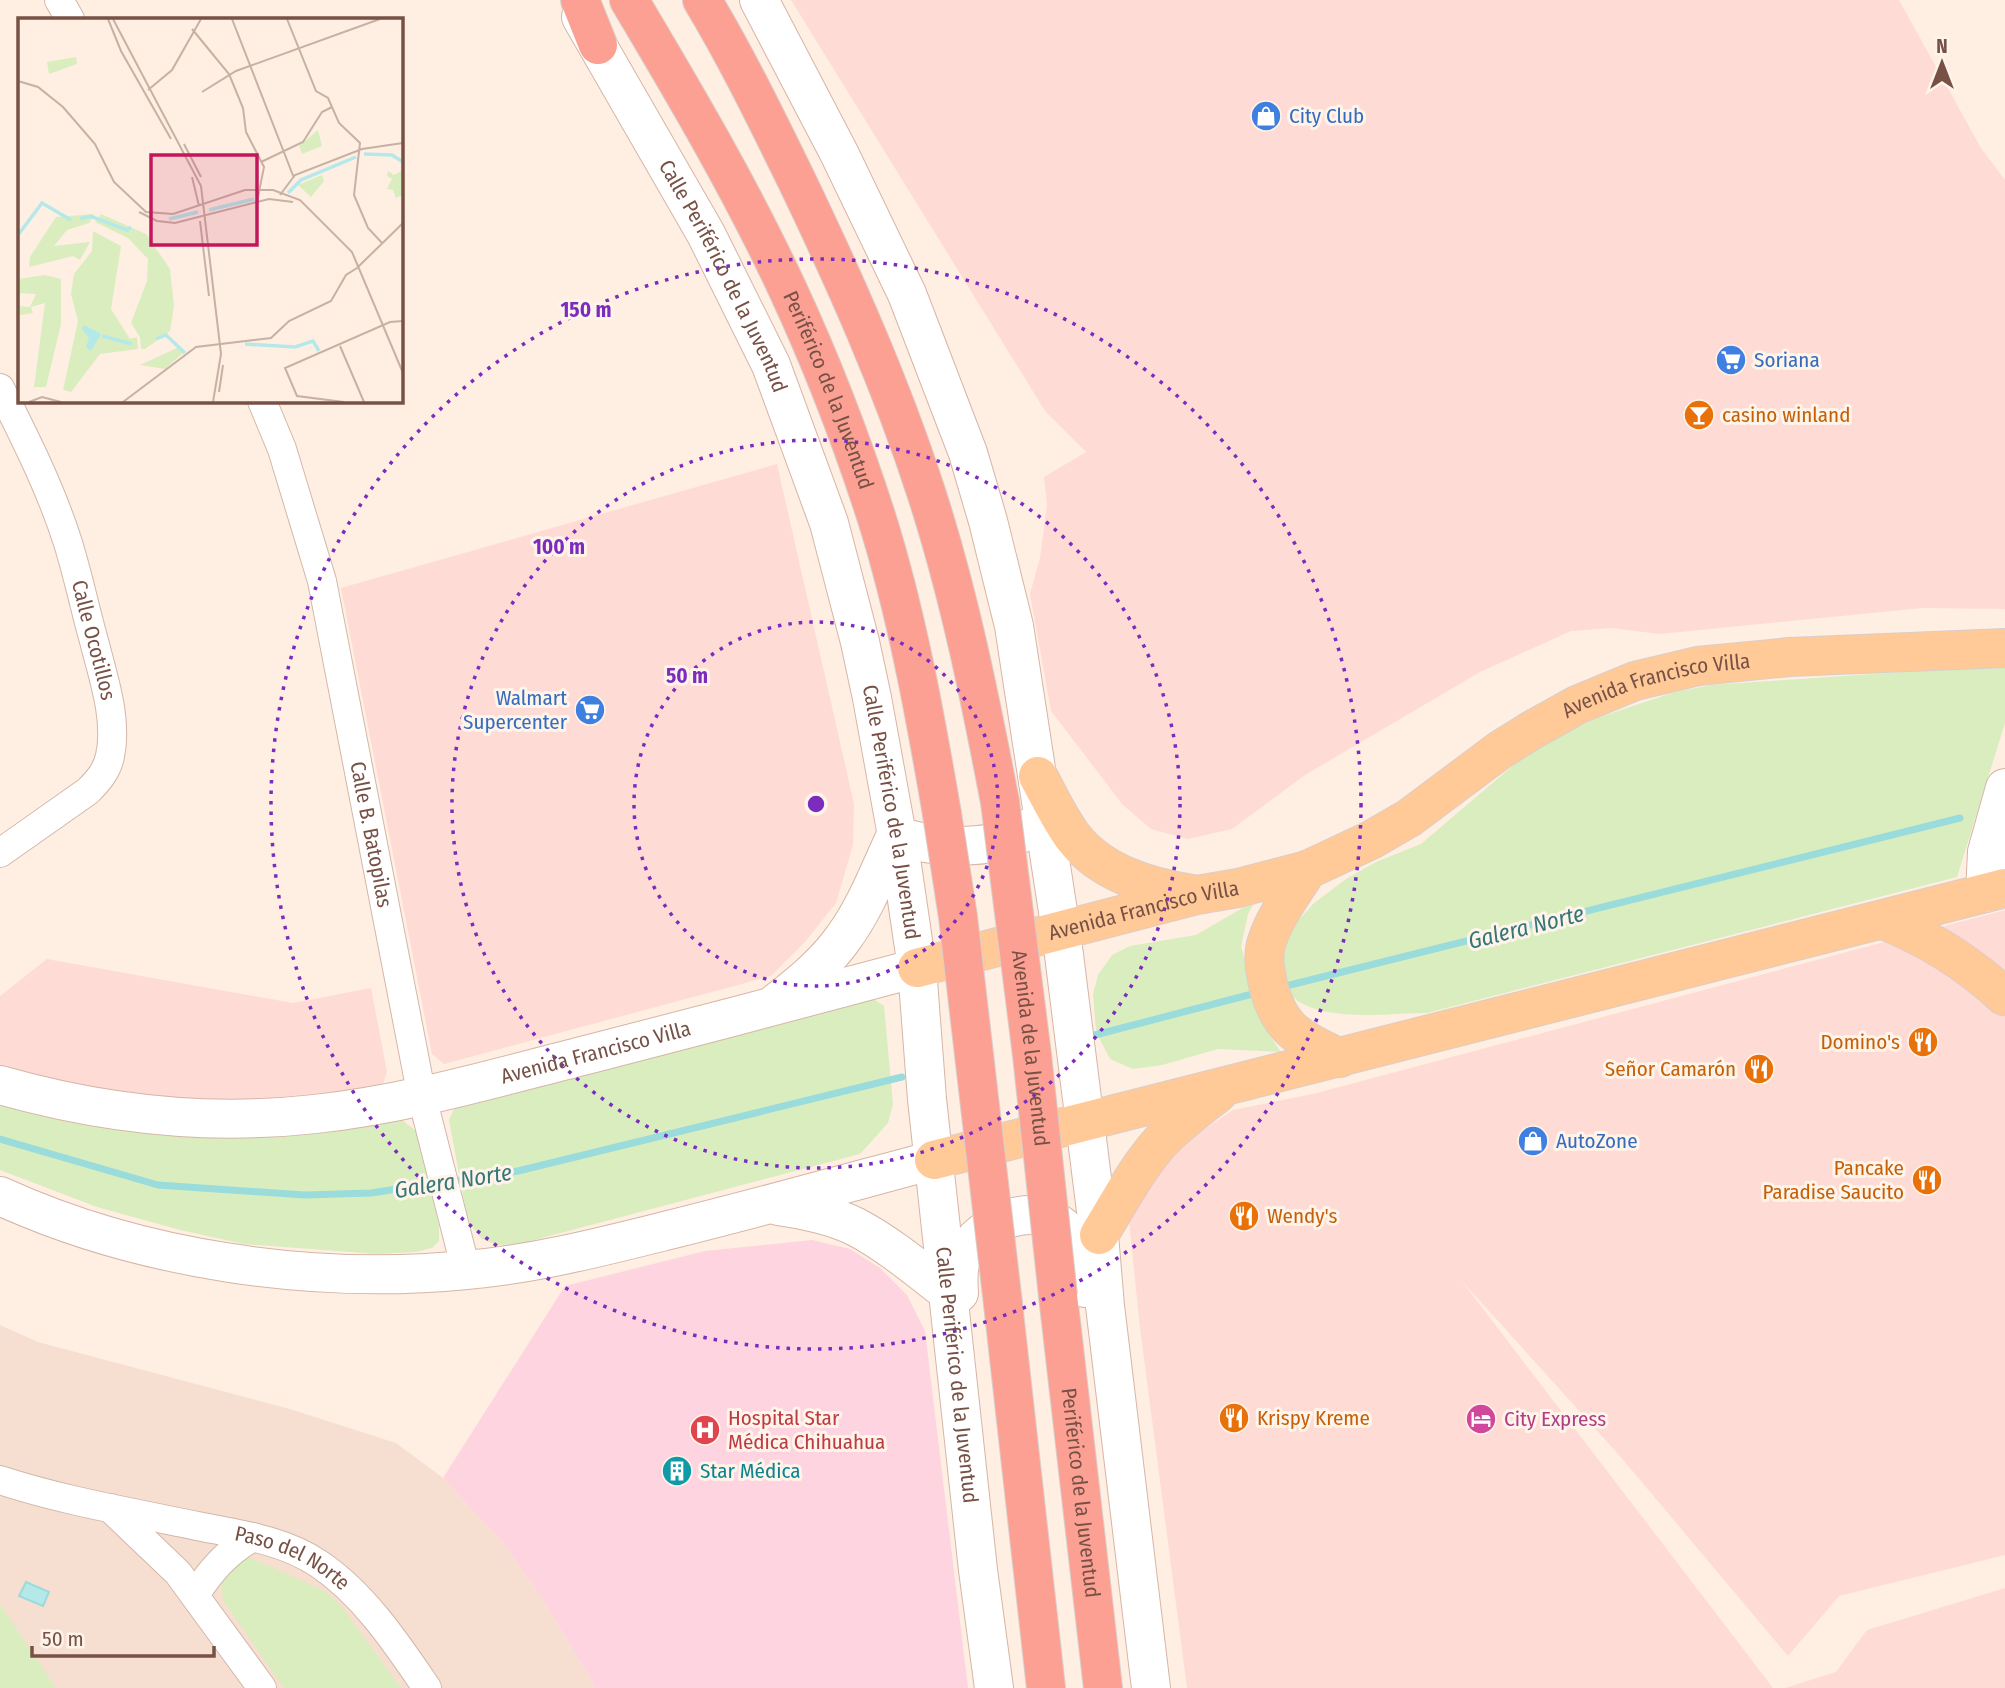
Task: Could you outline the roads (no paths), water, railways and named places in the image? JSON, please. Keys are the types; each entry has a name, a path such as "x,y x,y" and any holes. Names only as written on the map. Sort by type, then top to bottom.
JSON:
{"highway":[{"path":"580,0 598,45"},
{"name":"Periférico de la Juventud","path":"629,0 713,145 781,276 849,438 877,522 901,608 922,701 958,917 1046,1688"},
{"path":"702,0 734,53"},
{"path":"716,0 734,53"},
{"name":"Avenida de la Juventud","path":"734,53 861,317 927,494 969,648 1000,802 1032,1055 1058,1296"},
{"name":"Periférico de la Juventud","path":"1058,1296 1103,1688"}],"main road":[{"name":"Calle Periférico de la Juventud","path":"572,0 700,223 771,365 829,523 872,698 917,968 934,1160 978,1570 994,1688"},
{"path":"759,0 876,227 907,294 968,453 1014,626 1061,931 1151,1688"},
{"name":"Avenida Francisco Villa","path":"0,1085 117,1111 192,1118 314,1114 422,1097 1197,895 1238,888 1307,870 1409,818 1500,750 1532,730 1577,705 1634,681 1698,666 1790,657 2005,649"},
{"path":"1038,776 1063,822 1088,853 1129,878 1170,891 1197,895"},
{"path":"0,1196 64,1221 196,1259 249,1267 378,1274 466,1270 587,1250 1995,890 1987,852 2005,789"},
{"path":"770,1008 810,975 844,939 864,904 896,835 916,843 957,847 1018,834 1043,817"},
{"path":"1307,870 1267,941 1264,956 1269,989 1280,1018 1289,1029 1340,1058"},
{"path":"1883,919 1948,951 1980,974 2004,996"},
{"path":"1099,1235 1143,1165 1163,1140 1189,1115 1227,1086"},
{"path":"769,1204 815,1212 855,1227 905,1258 949,1293"},
{"path":"964,1432 970,1409 958,1289 958,1272 962,1257 976,1238 994,1224 1012,1216 1035,1216 1056,1220 1070,1233 1079,1252 1085,1284 1095,1399 1104,1419 1121,1434"}],"street":[{"path":"60,0 69,18"},
{"name":"Calle Ocotillos","path":"0,388 36,459 68,543 103,678 111,730 111,754 107,769 98,780 88,791 0,853"},
{"name":"Calle B. Batopilas","path":"262,402 282,449 321,582 422,1097 466,1270"},
{"name":"Paso del Norte","path":"0,1479 62,1498 253,1537 292,1550 318,1563 337,1577 401,1650 427,1688"},
{"path":"110,1508 178,1573 262,1688"},
{"path":"195,1595 217,1564 253,1537"}],"water":[{"path":"26,1582 49,1592 43,1606 19,1596"}],"waterway":[{"name":"Galera Norte","path":"1282,987 1960,818"},
{"name":"Galera Norte","path":"1091,1036 1260,992"},
{"name":"Galera Norte","path":"448,1182 518,1171 902,1077"},
{"name":"Galera Norte","path":"0,1139 158,1185 305,1195 371,1193 436,1183"}],"place":[{"name":"City Club","path":"1266,116"},
{"name":"Soriana","path":"1731,360"},
{"name":"casino winland","path":"1699,415"},
{"name":"Walmart Supercenter","path":"590,710"},
{"name":"Domino's","path":"1923,1042"},
{"name":"Señor Camarón","path":"1759,1069"},
{"name":"AutoZone","path":"1533,1141"},
{"name":"Pancake Paradise Saucito","path":"1927,1180"},
{"name":"Wendy's","path":"1244,1216"},
{"name":"Krispy Kreme","path":"1234,1418"},
{"name":"City Express","path":"1481,1419"},
{"name":"Hospital Star Médica Chihuahua","path":"705,1430"},
{"name":"Star Médica","path":"677,1471"}]}
